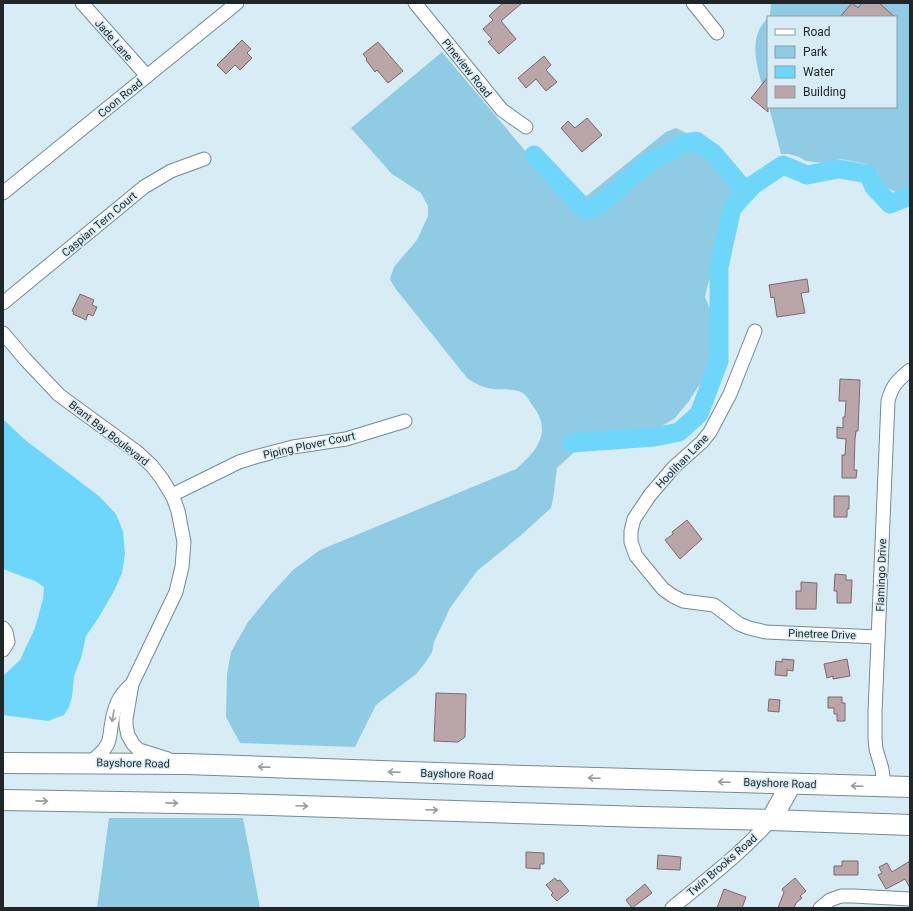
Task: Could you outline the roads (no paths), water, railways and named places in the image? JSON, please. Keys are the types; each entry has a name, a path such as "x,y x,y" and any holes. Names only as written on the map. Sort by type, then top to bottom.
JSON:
{"main road":[{"name":"Bayshore Road","path":"3,763 186,764 910,787"},
{"path":"3,778 12,772 26,769 60,768 85,763"},
{"path":"771,820 790,784"},
{"path":"3,800 228,804 910,825"}],"street":[{"name":"Jade Lane","path":"82,3 146,76"},
{"name":"Coon Road","path":"3,193 237,3"},
{"name":"Pineview Road","path":"415,3 497,105 512,118 526,127"},
{"path":"693,3 718,33"},
{"name":"Caspian Tern Court","path":"3,303 144,187 171,171 204,159"},
{"name":"Hoolihan Lane","path":"755,331 730,394 710,432 702,442 674,467 650,494 634,519 631,531 631,542 636,556 663,589 672,596 683,600 714,605 739,624 766,632"},
{"name":"Brant Bay Boulevard","path":"3,333 59,395 137,452 152,466 172,495 182,526 184,542 180,580 176,592 132,684 126,726 133,744 139,750 186,764"},
{"name":"Flamingo Drive","path":"884,786 875,738 888,401 891,390 898,380 910,370"},
{"name":"Piping Plover Court","path":"172,495 238,462 260,455 293,447 346,438 405,421"},
{"path":"3,628 6,632 8,642 3,650"},
{"name":"Pinetree Drive","path":"766,632 878,636"},
{"name":"Brant Bay Boulevard","path":"85,763 102,752 107,746 110,740 114,710 118,699 123,691 132,684"},
{"name":"Twin Brooks Road","path":"672,908 739,852 759,834 771,820"},
{"path":"820,908 830,900 841,896 910,899"}],"water":[{"path":"3,419 24,439 100,497 116,514 123,531 125,554 122,573 114,591 86,636 81,658 74,676 72,697 69,707 64,715 48,721 3,715 3,676 20,660 35,628 43,599 44,587 35,581 3,569"}],"waterway":[{"path":"534,155 586,210 599,205 650,161 670,152 684,143 696,141 713,153 746,192"},
{"path":"572,443 655,437 679,432 699,414 719,361 719,267 732,208 753,185 783,165 807,175 839,169 868,174 874,187 890,204 910,196"}]}
